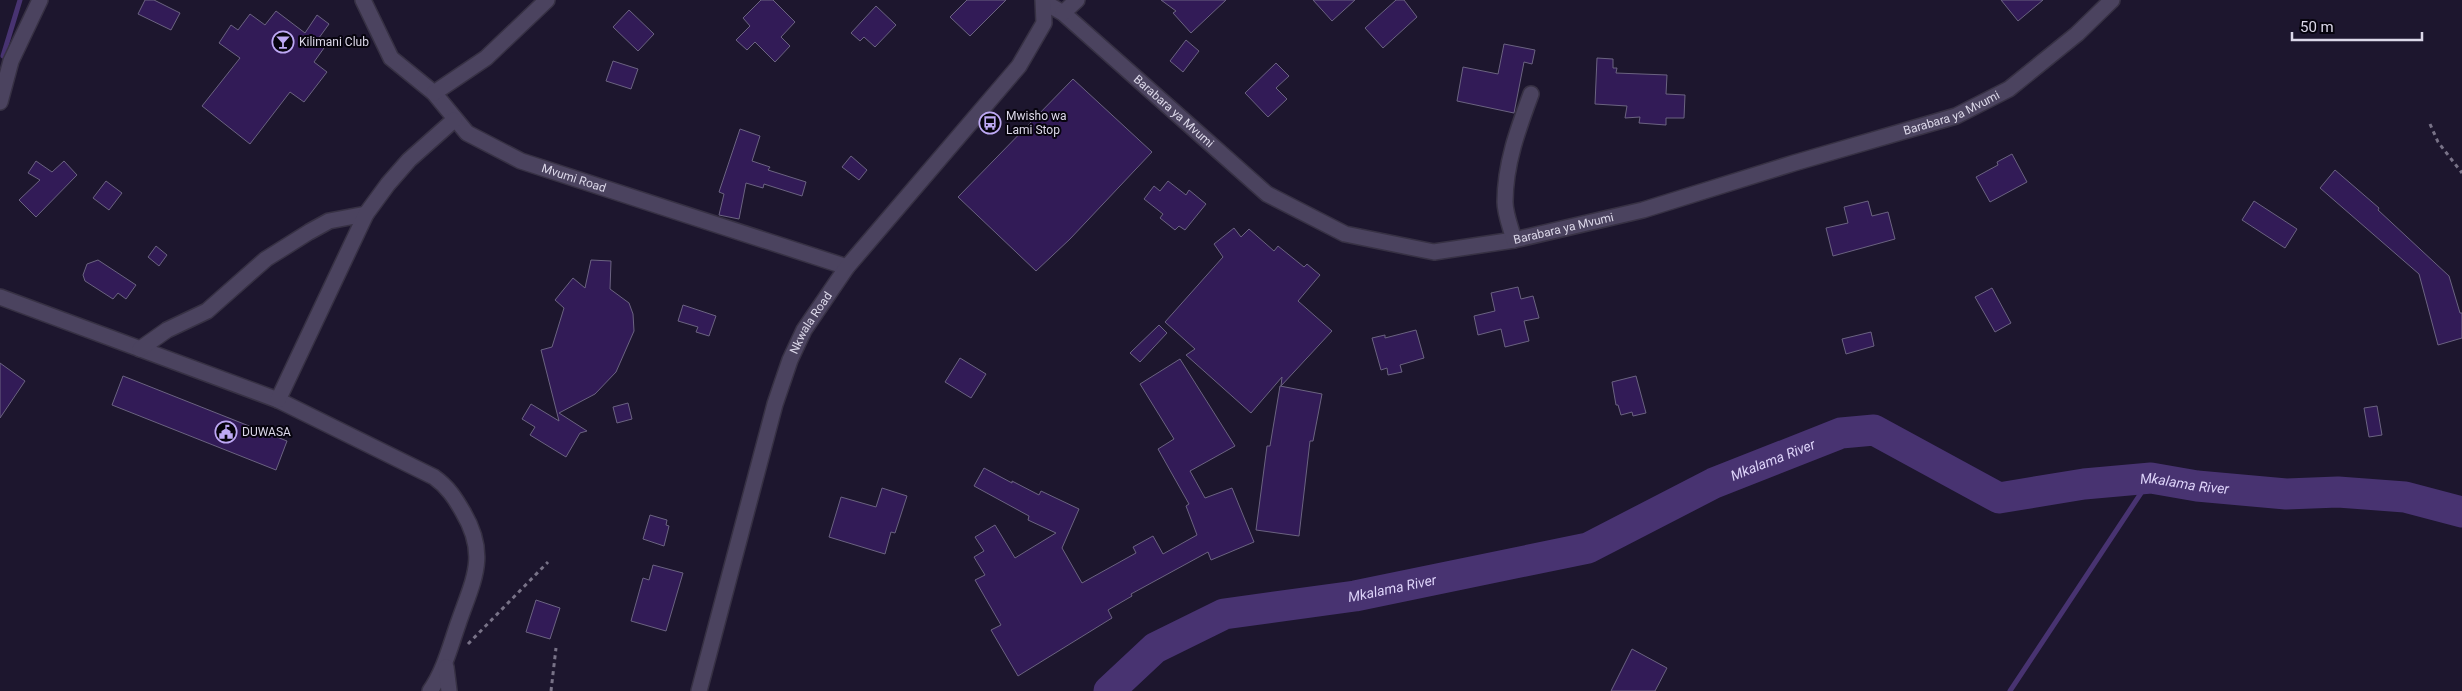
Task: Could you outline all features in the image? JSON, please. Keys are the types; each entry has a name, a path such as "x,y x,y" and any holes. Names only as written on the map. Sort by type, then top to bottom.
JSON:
{"street":[{"path":"0,102 6,59 40,0"},
{"name":"Mvumi Road","path":"363,0 391,58 434,93 454,120 467,133 521,161 847,267"},
{"path":"434,93 486,58 547,0"},
{"path":"1063,13 1077,0"},
{"name":"Barabara ya Mvumi","path":"1044,1 1063,13 1267,194 1345,234 1434,252 1514,240 1643,210 1794,163 1956,116 2009,89 2076,34 2112,0"},
{"name":"Nkwala Road","path":"699,691 772,413 790,360 804,330 847,267 1019,66 1045,19 1044,1"},
{"path":"1514,240 1505,204 1507,177 1512,147 1531,94"},
{"path":"278,400 366,214 409,160 454,120"},
{"path":"140,349 167,330 208,312 266,259 293,242 329,221 366,214"},
{"path":"0,297 278,400 434,477 446,486 474,530 477,551 475,575 442,672 430,691"},
{"path":"446,667 449,691"}],"path":[{"path":"2430,124 2438,142 2462,173"},
{"path":"465,647 548,562"},
{"path":"551,691 556,648"}],"building":[{"path":"145,0 154,0 180,13 171,30 138,14"},
{"path":"761,0 773,0 795,22 781,37 790,46 775,62 755,42 747,50 736,40 750,26 743,18"},
{"path":"967,0 1006,0 970,36 950,17"},
{"path":"1161,0 1226,0 1191,33 1173,13 1176,11"},
{"path":"1313,0 1355,0 1332,21"},
{"path":"1396,0 1404,0 1417,17 1383,48 1365,28"},
{"path":"2001,0 2043,0 2018,21"},
{"path":"876,6 896,25 875,47 864,37 860,41 851,33"},
{"path":"629,10 654,34 638,51 613,27"},
{"path":"276,11 305,33 317,15 329,24 316,42 324,48 314,62 327,72 304,102 290,92 250,144 202,106 240,58 219,43 231,25 238,30 250,14 265,25"},
{"path":"1186,40 1199,51 1183,72 1170,61"},
{"path":"1504,44 1535,50 1532,64 1524,62 1514,113 1457,101 1463,67 1498,74"},
{"path":"1597,58 1613,59 1613,68 1617,68 1616,73 1667,75 1666,94 1685,95 1684,118 1666,118 1666,125 1639,123 1640,117 1625,118 1627,106 1595,104"},
{"path":"613,61 638,69 631,89 606,81"},
{"path":"1276,63 1289,76 1276,88 1287,99 1268,117 1245,93"},
{"path":"1073,79 1152,152 1070,239 1036,271 958,197"},
{"path":"740,129 760,136 752,161 770,167 768,170 806,182 802,196 764,184 763,188 746,183 739,219 719,215 724,194 719,192"},
{"path":"2012,154 2027,182 1990,202 1976,177 1998,165 1997,162"},
{"path":"851,156 867,170 859,180 842,167"},
{"path":"36,161 52,172 64,161 77,175 36,217 19,200 40,180 28,173"},
{"path":"2335,170 2379,208 2378,210 2449,276 2460,313 2462,313 2462,338 2438,345 2419,274 2320,188"},
{"path":"106,181 122,193 109,210 93,198"},
{"path":"1168,181 1186,195 1189,190 1206,204 1185,230 1179,226 1175,230 1160,218 1163,214 1144,199 1154,186 1160,191"},
{"path":"1868,201 1872,216 1888,212 1895,239 1833,256 1826,228 1848,223 1844,207"},
{"path":"2254,201 2297,229 2285,248 2242,220"},
{"path":"1234,228 1241,237 1249,229 1274,251 1278,246 1304,267 1307,264 1320,275 1298,301 1332,331 1281,386 1282,377 1251,413 1186,355 1195,349 1165,322 1223,257 1214,244"},
{"path":"156,246 167,255 159,266 148,257"},
{"path":"98,260 136,285 126,299 118,293 113,299 85,281 83,275 87,264"},
{"path":"591,260 611,261 610,289 629,303 633,314 634,331 616,372 595,394 559,413 587,431 580,433 566,457 530,435 535,427 522,419 531,404 559,421 541,350 552,347 564,308 555,300 573,278 585,288"},
{"path":"1518,287 1521,299 1533,296 1539,318 1524,321 1529,341 1505,347 1501,329 1478,335 1474,316 1495,311 1491,293"},
{"path":"1992,288 2011,323 1995,332 1975,297"},
{"path":"683,305 716,316 709,336 696,332 698,327 678,321"},
{"path":"1159,325 1167,333 1140,362 1130,353"},
{"path":"1416,330 1424,358 1400,365 1402,372 1388,375 1387,368 1381,370 1372,338 1385,335 1385,338"},
{"path":"1871,332 1874,346 1846,354 1842,339"},
{"path":"960,358 986,374 971,398 945,382"},
{"path":"1180,359 1235,446 1190,471 1205,498 1232,488 1254,542 1211,560 1208,552 1131,594 1132,596 1108,610 1112,618 1018,676 991,630 1001,625 975,580 985,575 974,557 984,551 975,537 995,525 1015,558 1056,533 1028,520 1029,516 974,486 984,468 1039,495 1041,491 1079,509 1062,548 1082,583 1136,553 1133,547 1153,536 1163,554 1197,535 1186,506 1189,504 1158,449 1174,439 1140,384"},
{"path":"0,363 25,381 0,418"},
{"path":"123,376 287,441 276,470 112,405"},
{"path":"1636,376 1646,413 1633,416 1632,412 1621,415 1618,405 1616,405 1612,382"},
{"path":"1280,386 1322,394 1313,441 1310,441 1299,536 1256,530 1267,446 1270,446"},
{"path":"628,403 632,419 617,423 613,407"},
{"path":"2377,406 2382,435 2369,437 2364,408"},
{"path":"882,488 907,496 895,533 891,532 885,554 829,537 841,497 876,507"},
{"path":"650,515 667,520 666,525 669,526 664,546 643,539"},
{"path":"653,565 683,573 666,631 631,621 643,578 649,580"},
{"path":"536,600 560,608 550,639 526,632"},
{"path":"1632,649 1667,668 1655,691 1611,691"}],"waterway":[{"path":"3,56 20,0"},
{"name":"Mkalama River","path":"1109,691 1155,648 1224,614 1355,596 1588,548 1714,483 1841,433 1874,430 1999,498 2084,484 2151,478 2197,486 2286,494 2338,492 2405,497 2462,512"},
{"path":"2010,691 2151,478"}],"place":[{"name":"Kilimani Club","path":"283,42"},
{"name":"Mwisho wa Lami Stop","path":"990,123"},
{"name":"DUWASA","path":"226,432"}]}
